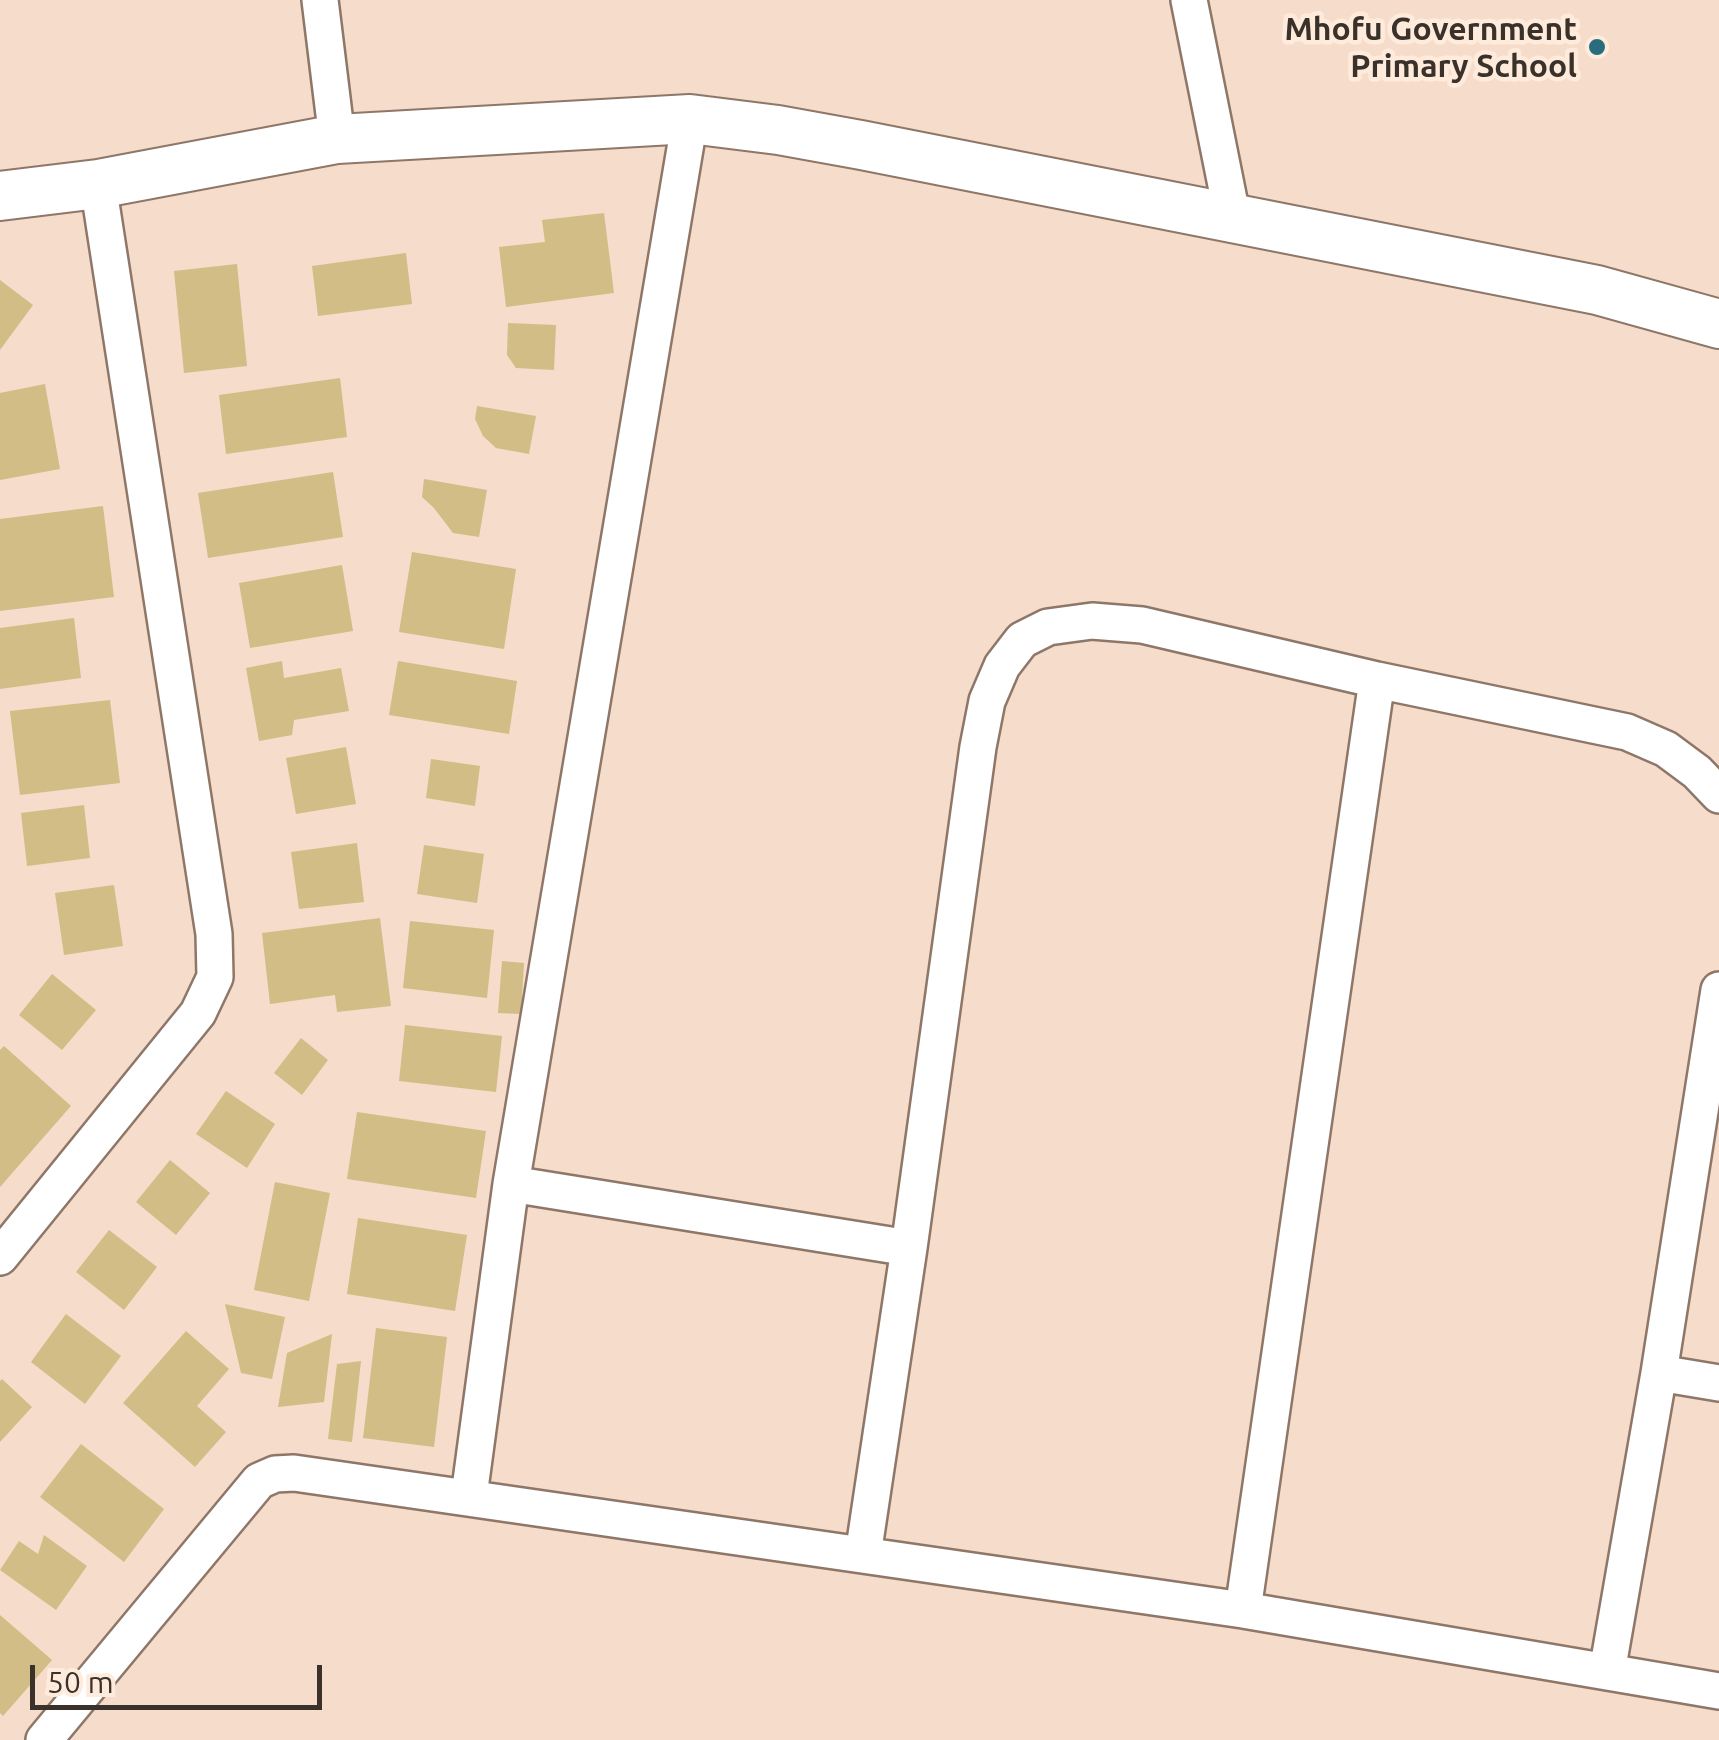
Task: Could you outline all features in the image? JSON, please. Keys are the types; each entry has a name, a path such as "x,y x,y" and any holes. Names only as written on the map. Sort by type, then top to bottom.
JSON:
{"street":[{"path":"320,0 337,138"},
{"path":"1189,0 1233,220"},
{"path":"469,1496 511,1184 690,119"},
{"path":"0,196 98,184 337,138 690,119 860,144 1597,290 1719,324"},
{"path":"0,1257 198,1013 215,976 214,934 98,184"},
{"path":"863,1555 978,746 986,702 1002,666 1022,640 1048,627 1092,621 1142,626 1628,732 1666,750 1697,772 1719,795"},
{"path":"1243,1610 1376,680"},
{"path":"1607,1672 1719,990"},
{"path":"511,1184 909,1248"},
{"path":"1659,1373 1719,1383"},
{"path":"44,1740 259,1481 276,1474 294,1473 1243,1610 1719,1691"}],"building":[{"path":"604,213 614,293 506,307 499,247 545,242 542,220"},
{"path":"406,253 412,304 318,316 312,266"},
{"path":"237,264 247,366 184,373 174,271"},
{"path":"0,280 33,305 0,350"},
{"path":"508,323 556,325 554,370 516,368 507,355"},
{"path":"340,378 347,437 226,454 219,395"},
{"path":"45,384 60,469 0,480 0,393"},
{"path":"477,406 536,416 529,454 496,448 483,436 475,419"},
{"path":"333,472 343,537 208,558 198,493"},
{"path":"424,479 487,490 479,537 453,533 422,497"},
{"path":"103,506 114,597 0,611 0,519"},
{"path":"412,552 516,569 504,649 399,632"},
{"path":"342,565 353,631 250,648 239,583"},
{"path":"74,618 81,678 0,689 0,628"},
{"path":"282,661 284,678 341,668 349,711 294,720 292,735 259,741 246,668"},
{"path":"398,661 517,681 509,734 389,715"},
{"path":"110,700 120,783 20,795 10,711"},
{"path":"346,747 356,804 296,814 286,758"},
{"path":"431,759 480,766 475,806 426,798"},
{"path":"84,805 90,858 27,866 21,813"},
{"path":"357,843 364,902 299,909 291,852"},
{"path":"424,845 484,854 477,903 417,894"},
{"path":"114,885 123,946 64,955 55,893"},
{"path":"380,918 391,1006 337,1012 335,995 270,1004 262,933"},
{"path":"410,921 494,930 487,998 403,988"},
{"path":"502,961 524,963 521,1014 498,1013"},
{"path":"52,974 96,1010 62,1050 19,1015"},
{"path":"405,1025 502,1036 496,1092 399,1081"},
{"path":"301,1038 328,1060 302,1095 274,1073"},
{"path":"4,1046 71,1106 0,1187 0,1050"},
{"path":"226,1091 275,1124 247,1168 196,1134"},
{"path":"357,1112 486,1131 476,1198 347,1179"},
{"path":"170,1160 210,1193 176,1235 136,1202"},
{"path":"275,1182 330,1193 309,1301 254,1290"},
{"path":"358,1218 467,1235 455,1311 347,1294"},
{"path":"109,1230 157,1267 124,1310 76,1272"},
{"path":"225,1304 285,1317 272,1379 241,1373"},
{"path":"66,1314 121,1356 85,1404 31,1362"},
{"path":"376,1328 447,1337 434,1447 363,1438"},
{"path":"186,1331 229,1369 197,1406 226,1432 195,1467 123,1403"},
{"path":"332,1334 324,1402 278,1407 287,1353"},
{"path":"361,1361 352,1442 328,1439 337,1364"},
{"path":"0,1381 32,1407 0,1442"},
{"path":"81,1444 164,1509 124,1562 40,1497"},
{"path":"44,1535 87,1566 56,1610 0,1570 19,1541 38,1554"},
{"path":"0,1615 52,1660 3,1716 0,1713"}],"place":[{"name":"Mhofu Government Primary School","path":"1597,47"}]}
